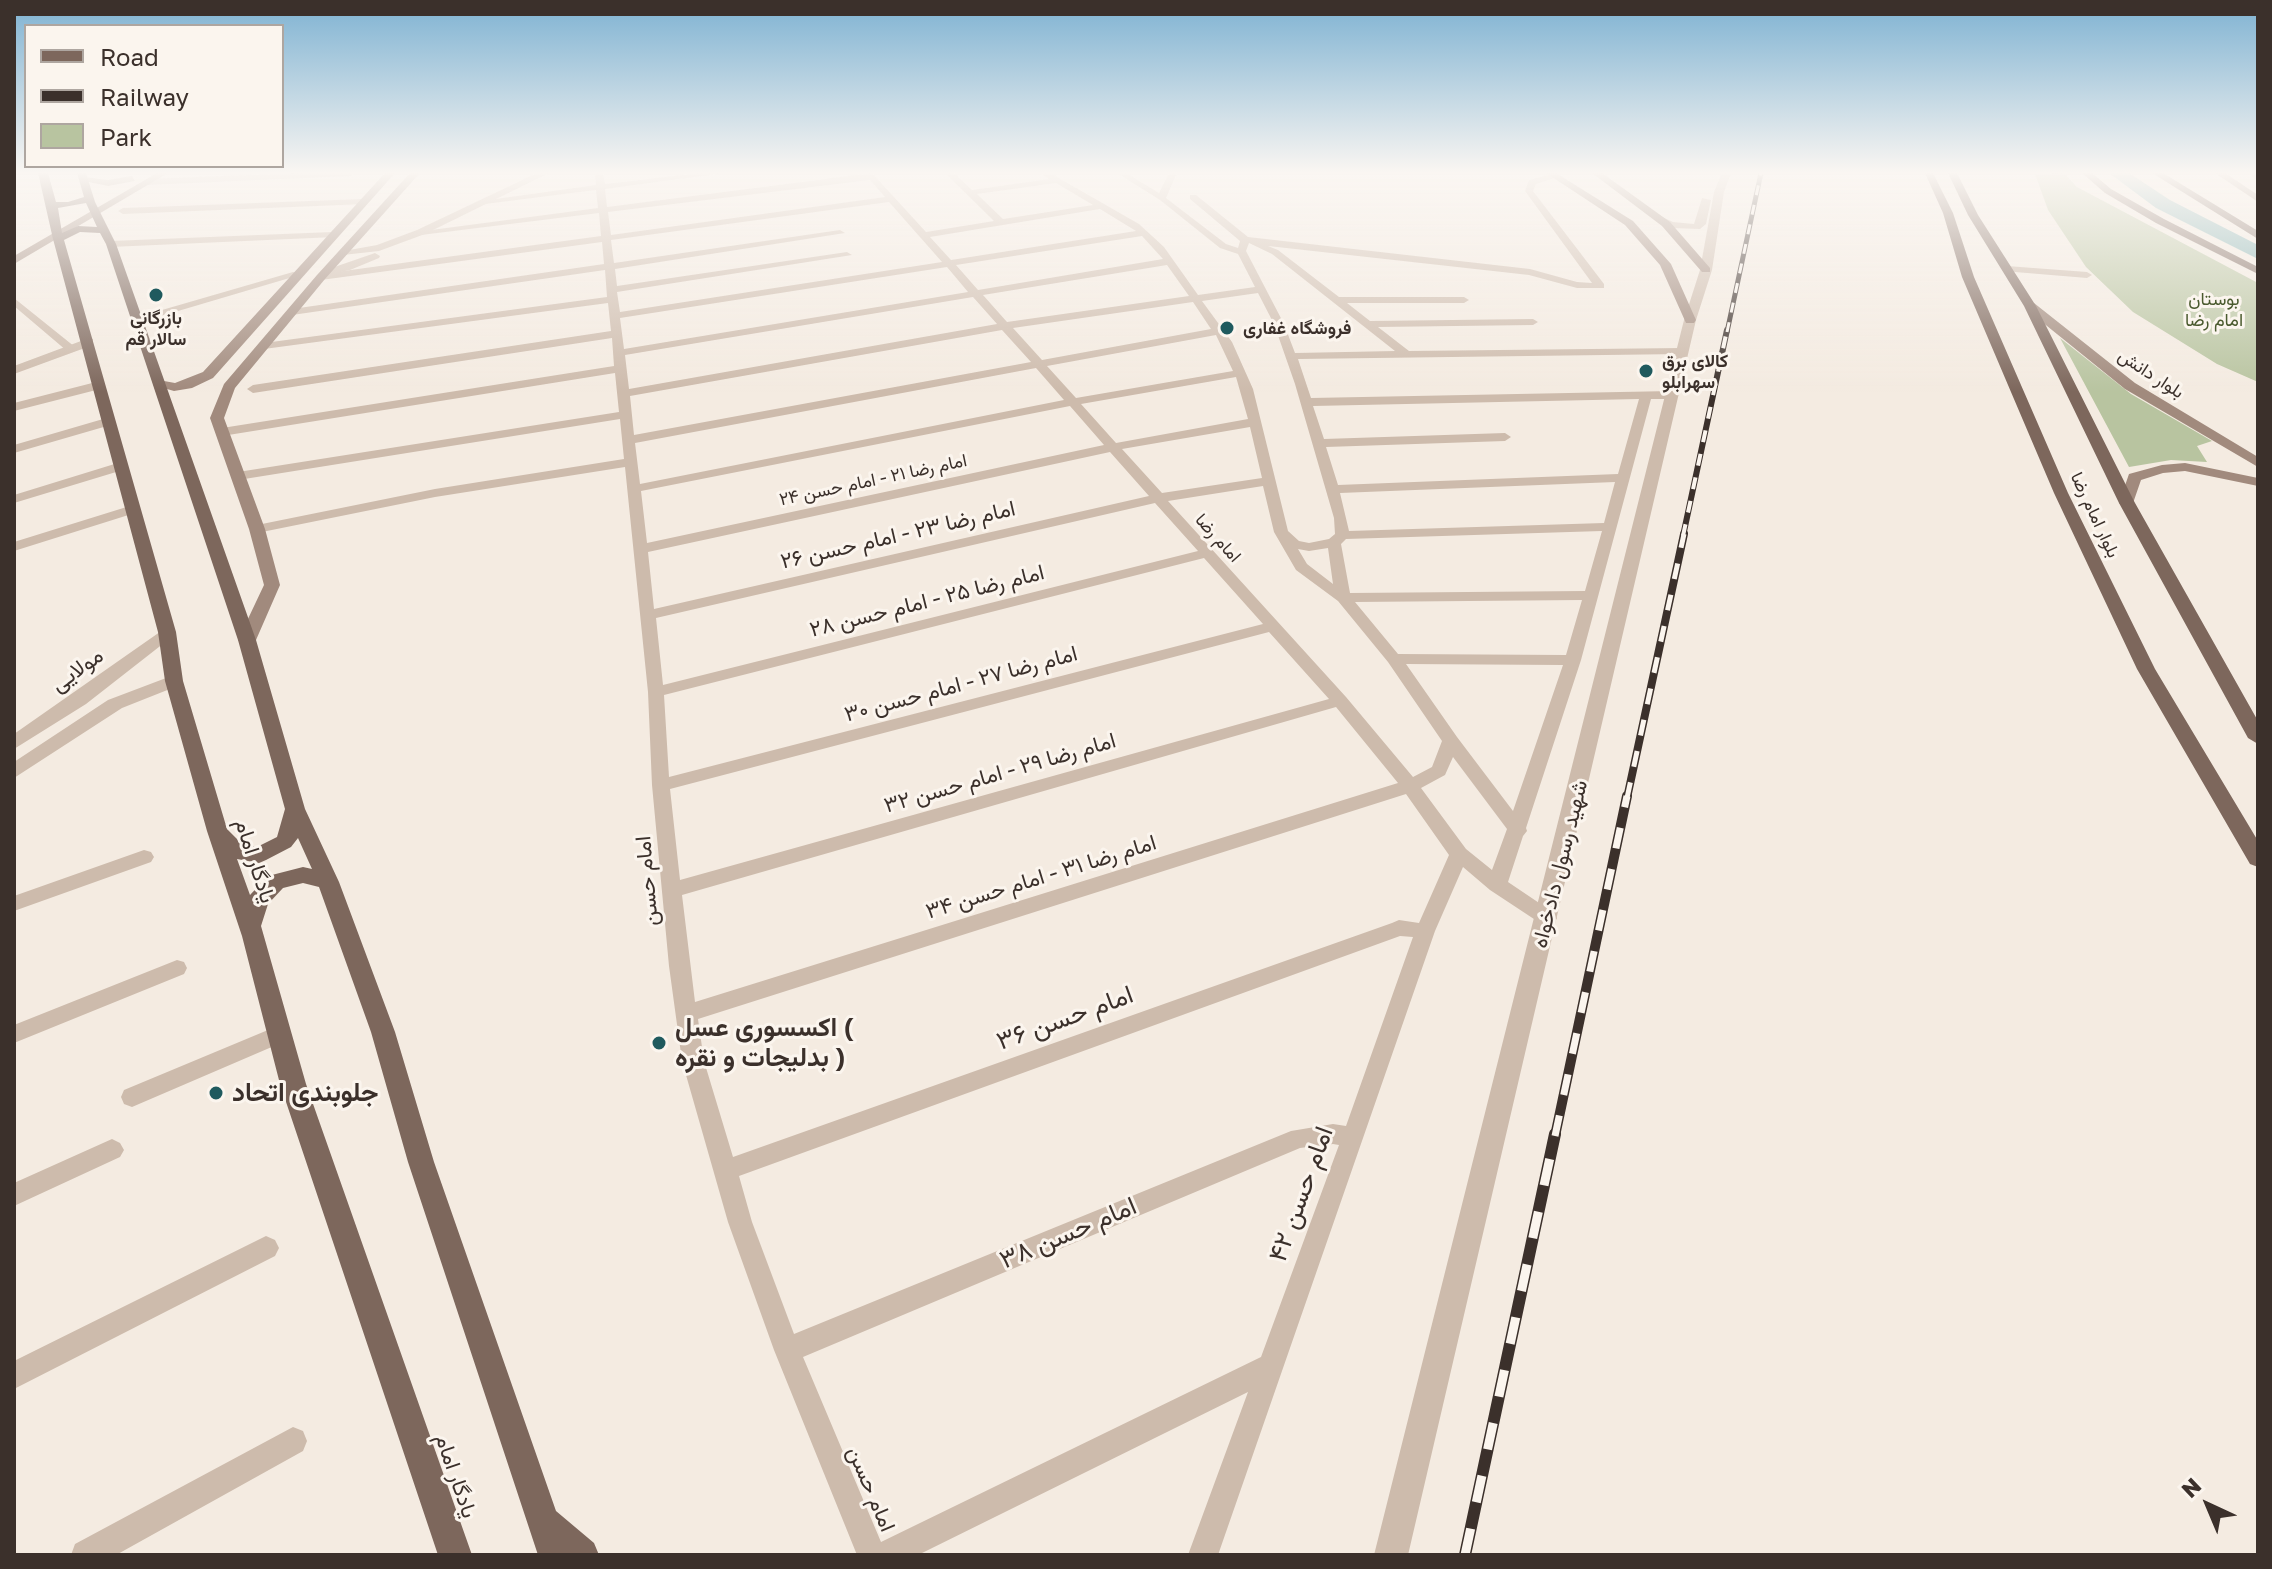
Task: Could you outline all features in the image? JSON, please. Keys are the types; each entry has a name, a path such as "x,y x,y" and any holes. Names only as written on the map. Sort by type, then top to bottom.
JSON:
{"main road":[{"path":"17,260 35,246"},
{"path":"17,260 49,253 51,246"},
{"name":"یادگار امام","path":"58,246 80,345 100,385 167,632 174,681 217,831 335,1211 455,1555"},
{"path":"109,246 247,640 295,809 328,882 383,1032 421,1162 555,1555"},
{"path":"197,392 208,375 322,246"},
{"path":"247,640 272,585 257,529 217,418 229,387 348,246"},
{"path":"1649,246 1665,264 1690,320"},
{"path":"1684,246 1706,270"},
{"name":"بلوار امام رضا","path":"1958,246 1968,277 2068,506 2146,669 2258,859"},
{"name":"بلوار امام رضا","path":"1993,246 2030,306 2127,503 2258,738"},
{"path":"2207,246 2258,271"},
{"name":"بلوار دانش","path":"2030,306 2130,386 2258,463"},
{"path":"158,382 197,392 229,387"},
{"path":"2231,448 2215,451 2225,461 2258,481"},
{"path":"2127,503 2134,477 2162,469 2185,467 2258,481"},
{"path":"217,831 236,851 259,855 284,842 291,832 295,809"},
{"path":"249,927 258,900 276,882 303,875 328,882"},
{"path":"543,1520 582,1555"}],"street":[{"path":"343,252 384,246"},
{"path":"323,274 359,264 393,246"},
{"path":"323,274 541,246"},
{"name":"امام حسن","path":"607,246 656,692 661,785 672,890 693,1061 740,1222 787,1350 872,1555"},
{"path":"292,312 745,246"},
{"name":"امام رضا","path":"934,246 1340,701 1410,786 1459,854 1497,885 1547,918"},
{"path":"253,389 1061,246"},
{"path":"1156,246 1197,296 1219,331 1239,373 1255,422 1281,532 1301,567 1343,598 1394,659 1518,831"},
{"path":"1243,246 1291,356 1333,489 1343,598"},
{"path":"1244,246 1275,252 1408,356"},
{"path":"1245,246 1530,272 1577,285 1600,286 1570,246"},
{"name":"شهید رسول دادخواه","path":"1391,1555 1710,246"},
{"path":"222,432 616,327 847,255"},
{"path":"264,346 616,327 976,293 1170,261"},
{"path":"2007,269 2087,275"},
{"path":"137,319 297,274"},
{"path":"623,394 1005,326 1261,289"},
{"path":"1337,300 1464,300"},
{"path":"14,301 80,345"},
{"path":"14,321 31,315"},
{"path":"1368,324 1533,322"},
{"path":"628,440 1219,331"},
{"path":"14,370 80,345"},
{"path":"1291,356 1682,351"},
{"path":"633,489 1073,402 1239,373"},
{"path":"14,407 100,385"},
{"path":"1307,402 1672,395"},
{"path":"1497,885 1518,831 1573,660 1646,396"},
{"path":"238,476 625,415"},
{"path":"14,449 110,421"},
{"name":"امام رضا ۲۱ - امام حسن ۲۴","path":"640,549 1113,447 1255,422"},
{"path":"1319,443 1505,437"},
{"path":"257,529 435,493 630,462"},
{"path":"14,499 121,466"},
{"path":"1333,489 1625,478"},
{"name":"امام رضا ۲۳ - امام حسن ۲۶","path":"647,615 1159,498 1268,481"},
{"path":"14,547 133,509"},
{"path":"1281,532 1294,544 1309,547 1338,539 1608,527"},
{"name":"امام رضا ۲۵ - امام حسن ۲۸","path":"656,692 1208,553"},
{"path":"1343,598 1591,595"},
{"name":"امام رضا ۲۷ - امام حسن ۳۰","path":"661,785 1273,626"},
{"name":"مولایی","path":"15,739 79,700 167,632"},
{"path":"1394,659 1573,660"},
{"path":"14,771 115,704 174,681"},
{"path":"79,700 100,696 113,700 115,704"},
{"name":"امام رضا ۲۹ - امام حسن ۳۲","path":"672,890 1340,701"},
{"name":"امام رضا ۳۱ - امام حسن ۳۴","path":"686,1014 1410,786 1439,771 1451,741"},
{"name":"امام حسن ۴۲","path":"1203,1555 1425,931 1459,854"},
{"path":"14,904 144,857"},
{"name":"امام حسن ۳۶","path":"726,1170 1399,928 1425,931"},
{"path":"14,1034 177,968"},
{"path":"132,1097 280,1034"},
{"name":"امام حسن ۳۸","path":"787,1350 1299,1138 1333,1134 1354,1137"},
{"path":"14,1195 112,1150"},
{"path":"14,1375 266,1248"},
{"path":"886,1555 1272,1366"},
{"path":"86,1555 293,1441"}],"green space":[{"name":"بوستان امام رضا","path":"2072,246 2189,246 2258,283 2258,382 2217,364 2133,312 2086,267"},
{"path":"2060,338 2131,394 2212,441 2197,446 2207,462 2171,460 2129,467"}],"waterway":[{"path":"2245,246 2258,253"}],"railway":[{"path":"1727,332 1745,246"},
{"path":"1683,536 1727,330"},
{"path":"1627,798 1684,534"},
{"path":"1555,1136 1627,796"},
{"path":"1465,1555 1555,1134"}],"place":[{"name":"بازرگانی سالار قم","path":"156,295"},
{"name":"فروشگاه غفاری","path":"1227,328"},
{"name":"کالای برق سهرابلو","path":"1646,371"},
{"name":"اکسسوری عسل ( بدلیجات و نقره )","path":"659,1043"},
{"name":"جلوبندی اتحاد","path":"216,1093"}]}
